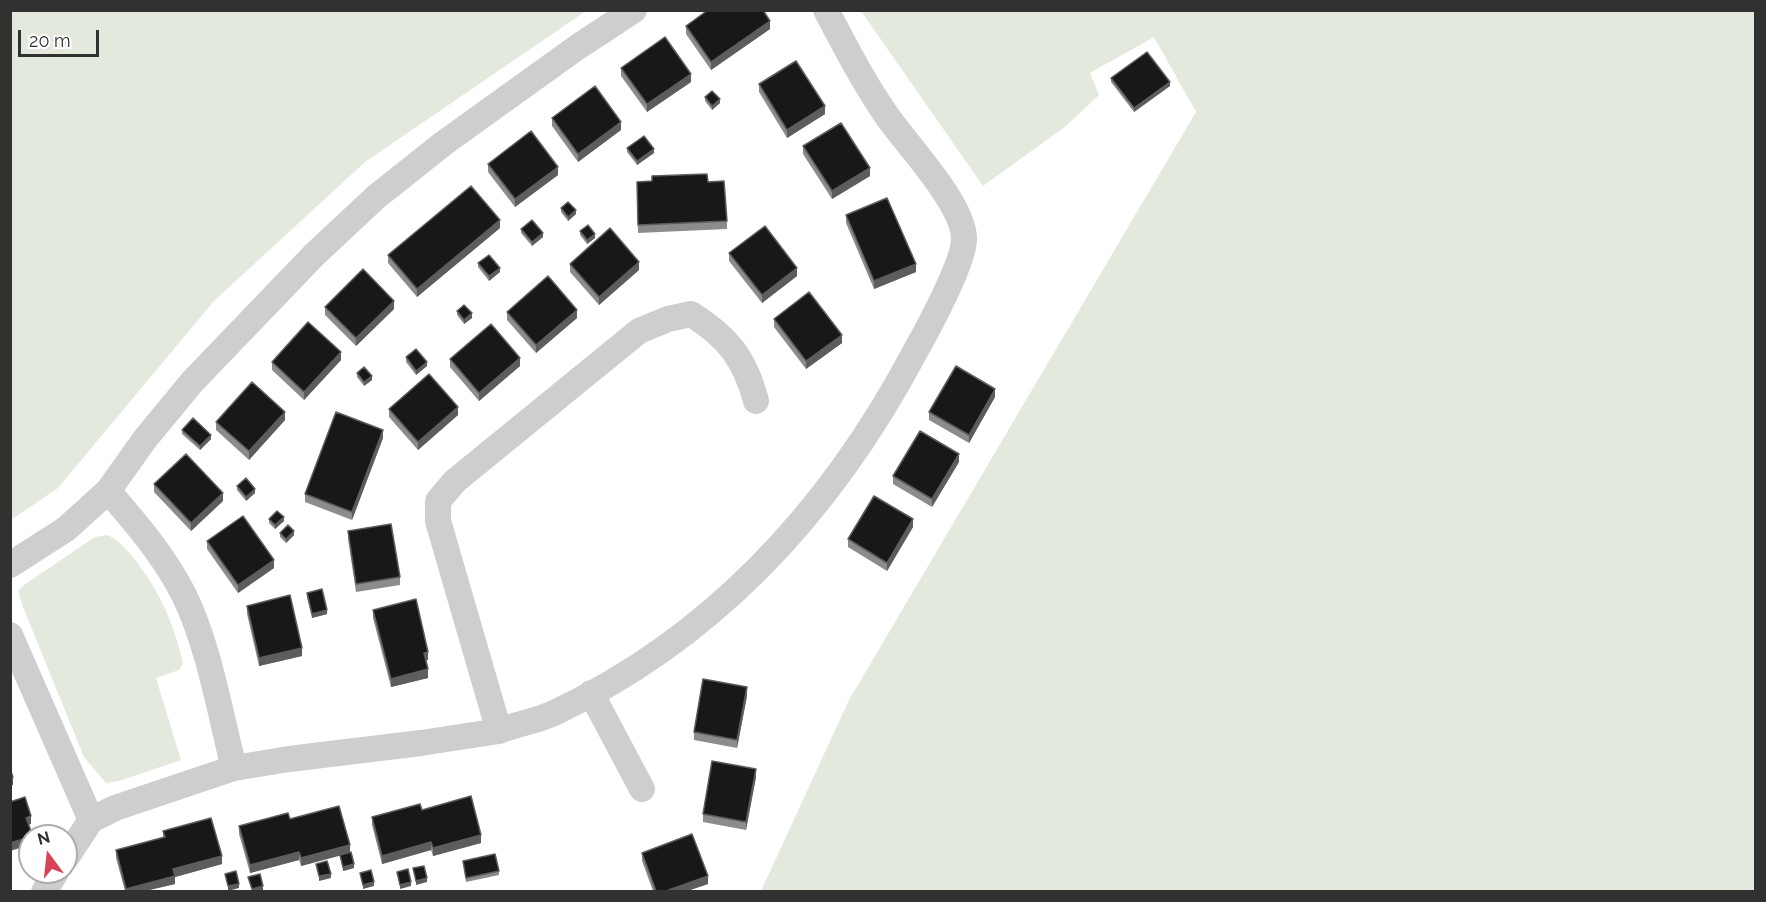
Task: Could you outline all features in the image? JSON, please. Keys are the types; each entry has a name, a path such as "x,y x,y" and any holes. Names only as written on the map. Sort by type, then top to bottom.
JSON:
{"street":[{"path":"10,565 66,529 108,491 145,439 192,382 295,274 376,197 444,143 579,46 634,10"},
{"path":"78,840 91,820 115,808 234,768 499,731 552,714 643,664 713,610 772,556 825,495 871,430 927,330 960,257 964,238 961,222 951,203 887,116 826,10"},
{"path":"499,731 438,521 438,501 455,481 639,331 668,319 691,314 711,326 730,345 741,361 756,401"},
{"path":"108,491 153,546 184,595 205,651 234,768"},
{"path":"10,634 91,820"},
{"path":"591,693 642,789"}],"shaded area":[{"path":"11,10 586,11 365,162 214,301 58,488 11,520"},
{"path":"861,11 1755,11 1755,891 761,891 849,700 1196,112 1154,37 1090,73 1099,95 1066,126 983,186"},
{"path":"107,535 131,555 157,593 170,620 183,663 179,670 156,678 181,760 119,781 106,783 84,757 18,591 95,537"}],"building":[{"path":"708,10 763,10 770,21 711,62 686,26"},
{"path":"665,37 691,74 647,104 621,68"},
{"path":"1147,52 1170,82 1134,108 1111,78"},
{"path":"796,61 825,106 787,130 759,84"},
{"path":"595,86 621,122 578,154 552,118"},
{"path":"712,91 720,99 712,106 705,97"},
{"path":"841,123 870,168 832,191 803,146"},
{"path":"531,131 558,167 515,199 488,164"},
{"path":"644,136 654,149 637,161 627,148"},
{"path":"707,174 708,182 724,181 727,221 638,225 637,182 652,181 652,176"},
{"path":"471,186 500,220 417,289 388,255"},
{"path":"887,198 916,264 874,281 846,215"},
{"path":"568,202 576,210 568,217 561,208"},
{"path":"532,220 543,233 532,242 521,229"},
{"path":"588,225 595,234 587,240 580,231"},
{"path":"765,226 797,268 762,295 729,253"},
{"path":"610,228 639,262 599,297 570,264"},
{"path":"489,255 500,268 489,276 478,263"},
{"path":"363,269 394,301 356,338 325,307"},
{"path":"548,276 577,310 536,345 507,312"},
{"path":"809,292 842,335 806,361 774,319"},
{"path":"464,305 472,313 464,320 457,311"},
{"path":"308,322 341,352 304,392 272,362"},
{"path":"491,324 520,358 479,393 450,359"},
{"path":"416,349 427,362 416,371 406,357"},
{"path":"956,366 995,389 969,435 929,412"},
{"path":"364,367 372,376 364,382 357,373"},
{"path":"429,374 458,407 418,442 389,409"},
{"path":"252,382 285,412 249,451 216,422"},
{"path":"336,412 383,430 352,512 305,494"},
{"path":"193,418 211,435 200,446 182,430"},
{"path":"920,431 959,454 932,499 893,476"},
{"path":"186,454 223,493 191,523 154,484"},
{"path":"246,478 255,489 246,497 237,486"},
{"path":"874,496 913,519 887,563 848,539"},
{"path":"277,511 284,517 275,525 269,519"},
{"path":"243,516 274,560 238,585 207,541"},
{"path":"391,524 400,577 356,584 348,531"},
{"path":"288,525 294,531 286,539 280,533"},
{"path":"322,589 327,610 312,614 307,593"},
{"path":"290,595 302,648 259,658 247,606"},
{"path":"416,599 428,652 424,653 428,669 391,679 373,610"},
{"path":"703,679 747,687 737,740 694,732"},
{"path":"712,761 756,769 746,822 703,814"},
{"path":"471,796 481,835 433,848 431,842 382,856 372,817 420,804 422,810"},
{"path":"25,797 31,816 26,818 28,824 18,824 18,841 10,843 10,802"},
{"path":"339,806 350,845 301,858 299,852 250,865 239,826 288,813 290,819"},
{"path":"211,818 222,856 173,869 175,876 126,889 116,850 165,837 163,831"},
{"path":"692,834 708,876 666,891 656,891 642,853"},
{"path":"351,852 354,864 343,867 340,855"},
{"path":"495,854 499,871 466,878 463,861"},
{"path":"327,861 331,874 319,876 316,864"},
{"path":"424,866 427,878 416,881 413,868"},
{"path":"408,869 411,882 400,885 397,872"},
{"path":"371,870 374,882 363,885 360,873"},
{"path":"236,871 239,884 228,886 225,874"},
{"path":"260,874 263,886 252,889 248,877"}]}
